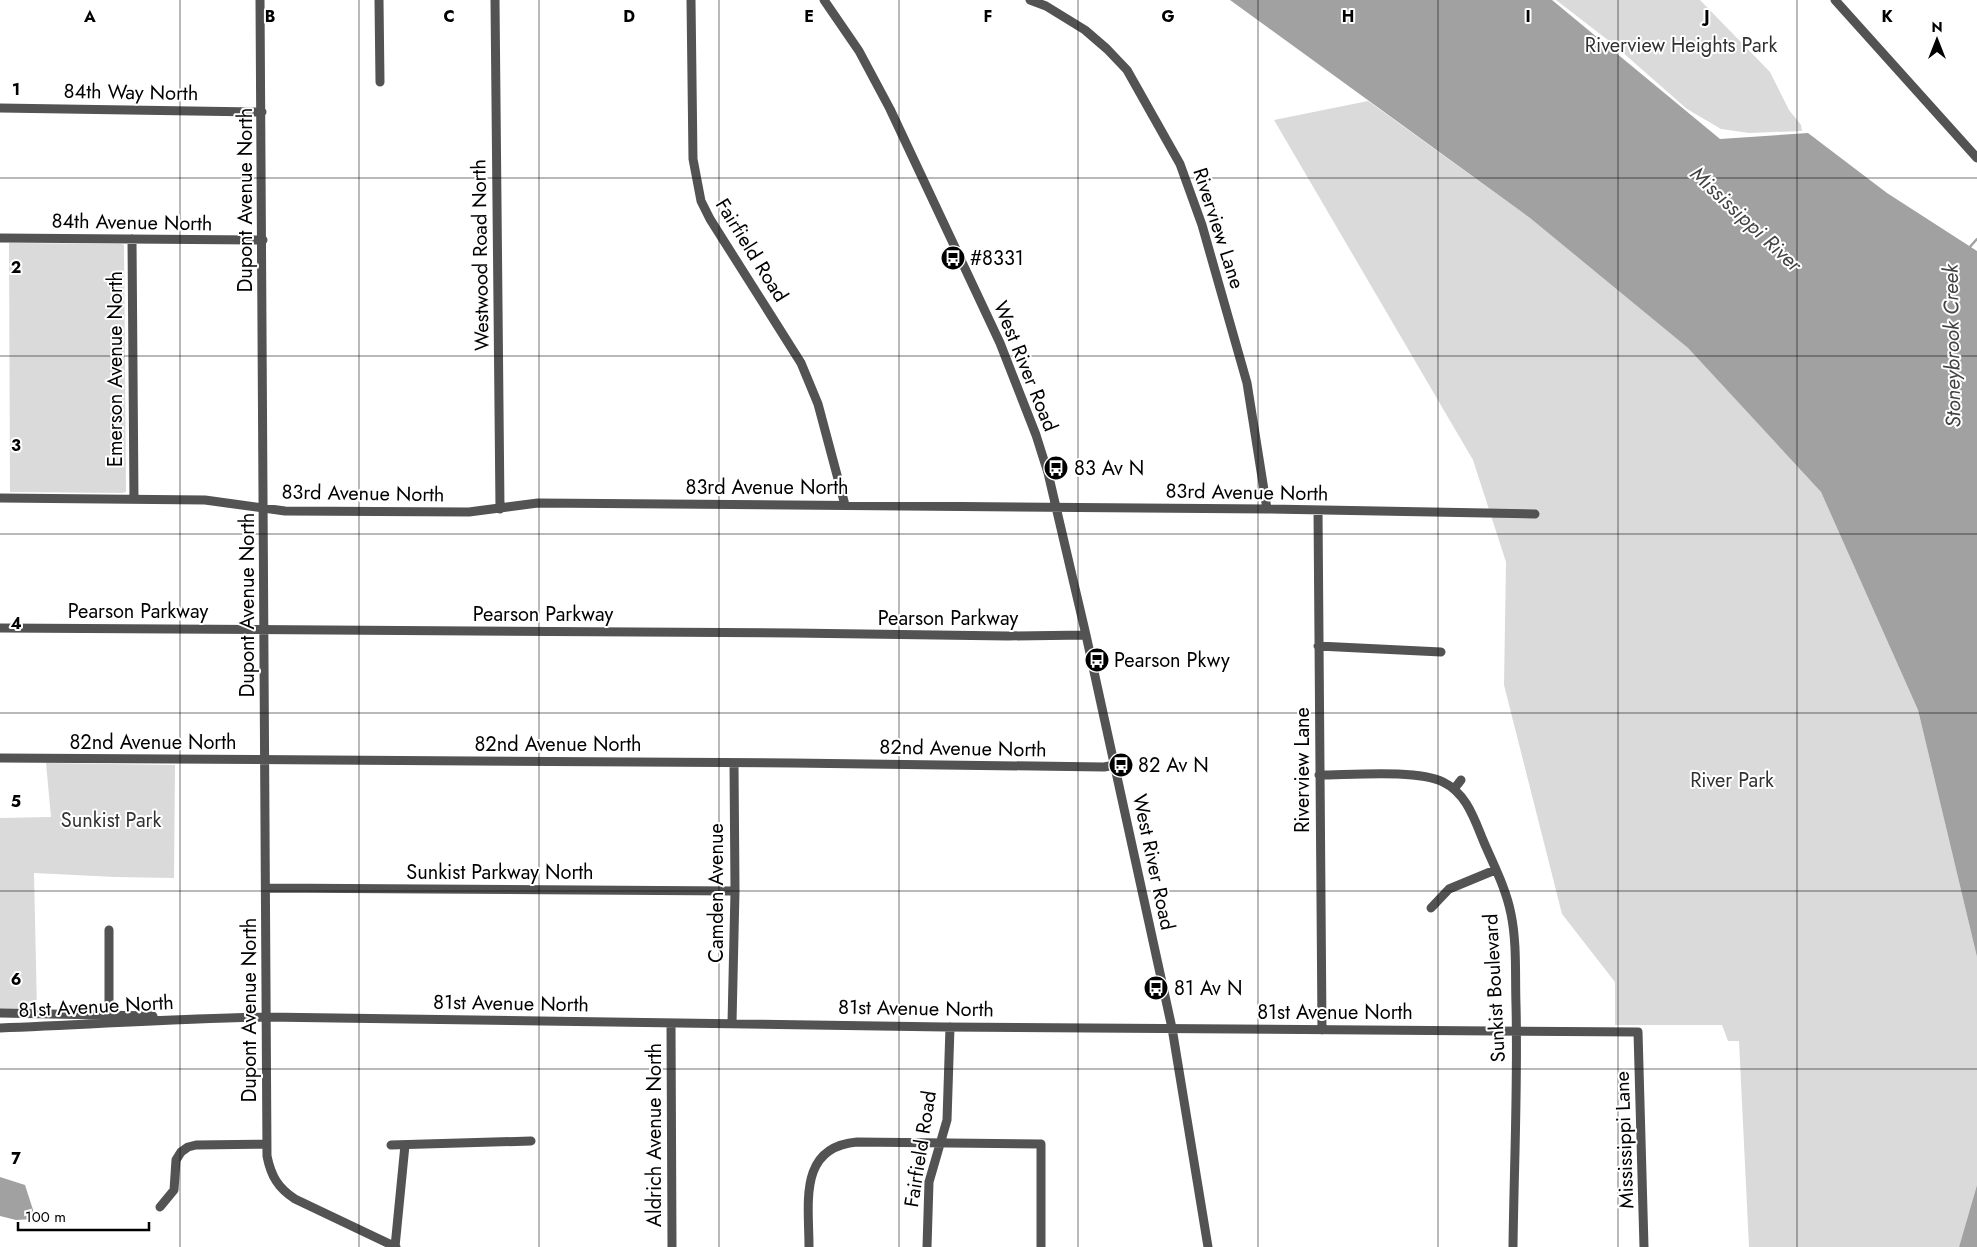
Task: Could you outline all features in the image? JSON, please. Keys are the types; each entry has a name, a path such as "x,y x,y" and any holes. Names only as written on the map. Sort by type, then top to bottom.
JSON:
{"street":[{"name":"Dupont Avenue North","path":"260,0 263,240 267,1144 270,1169 275,1181 284,1192 395,1247"},
{"path":"380,0 380,82"},
{"name":"Westwood Road North","path":"495,0 500,509"},
{"name":"Fairfield Road","path":"691,0 692,159 701,201 710,219 801,363 818,404 845,505"},
{"name":"West River Road","path":"824,0 859,51 890,109 1000,343 1032,422 1056,507 1086,635 1172,1028 1208,1247"},
{"name":"Riverview Lane","path":"1030,0 1046,6 1085,30 1127,70 1180,164 1202,225 1247,382 1267,509"},
{"path":"1835,0 1975,153"},
{"name":"84th Way North","path":"0,108 262,112"},
{"name":"84th Avenue North","path":"0,238 263,240"},
{"name":"Emerson Avenue North","path":"132,239 134,499"},
{"name":"83rd Avenue North","path":"0,498 205,500 285,511 459,512 500,509 538,503 1267,509 1535,514"},
{"name":"Riverview Lane","path":"1318,510 1322,1030"},
{"name":"Pearson Parkway","path":"0,628 1008,636 1086,635"},
{"path":"1318,646 1442,652"},
{"name":"82nd Avenue North","path":"0,758 1104,767 1115,765"},
{"name":"Camden Avenue","path":"732,1023 734,763"},
{"name":"Sunkist Boulevard","path":"1319,775 1413,775 1443,782 1454,789 1470,809 1506,897 1513,931 1516,1031 1513,1247"},
{"path":"1454,789 1461,780"},
{"path":"1431,908 1448,889 1495,870"},
{"name":"Sunkist Parkway North","path":"266,888 734,891"},
{"path":"109,930 110,1024"},
{"name":"81st Avenue North","path":"0,1013 109,1014 193,1018"},
{"name":"81st Avenue North","path":"0,1028 110,1024 193,1018 266,1017 950,1027 1638,1032"},
{"name":"Aldrich Avenue North","path":"671,1023 672,1247"},
{"name":"Fairfield Road","path":"927,1247 929,1182 941,1143 948,1111 950,1027"},
{"name":"Mississippi Lane","path":"1638,1032 1644,1247"},
{"path":"391,1145 532,1141"},
{"path":"809,1247 810,1178 815,1165 823,1155 845,1143 1041,1144 1041,1247"},
{"path":"160,1207 174,1190 176,1160 181,1152 196,1145 267,1144"},
{"path":"395,1247 405,1145"}],"green space":[{"name":"Riverview Heights Park","path":"1556,0 1700,0 1770,72 1789,110 1801,125 1802,131 1749,133 1721,129 1687,109 1613,44"},
{"name":"River Park","path":"1368,101 1530,218 1688,348 1821,492 1918,710 1977,957 1977,1185 1959,1247 1749,1247 1739,1041 1728,1041 1722,1025 1615,1025 1615,982 1562,914 1504,685 1506,562 1473,460 1274,120"},
{"path":"9,243 124,245 126,492 10,492"},
{"name":"Sunkist Park","path":"46,763 175,765 174,878 34,873 37,1011 0,1011 0,818 51,817"}],"water":[{"name":"Mississippi River","path":"1230,0 1552,0 1720,139 1808,133 1887,193 1977,251 1977,957 1918,710 1821,492 1688,348 1530,218"},
{"path":"0,1177 25,1185 35,1216 33,1219 16,1220 0,1216"},
{"path":"1977,1185 1977,1247 1959,1247"}],"waterway":[{"name":"Stoneybrook Creek","path":"1968,249 1977,239"}],"place":[{"name":"#8331","path":"953,258"},
{"name":"83 Av N","path":"1056,468"},
{"name":"Pearson Pkwy","path":"1097,660"},
{"name":"82 Av N","path":"1121,765"},
{"name":"81 Av N","path":"1156,988"}]}
